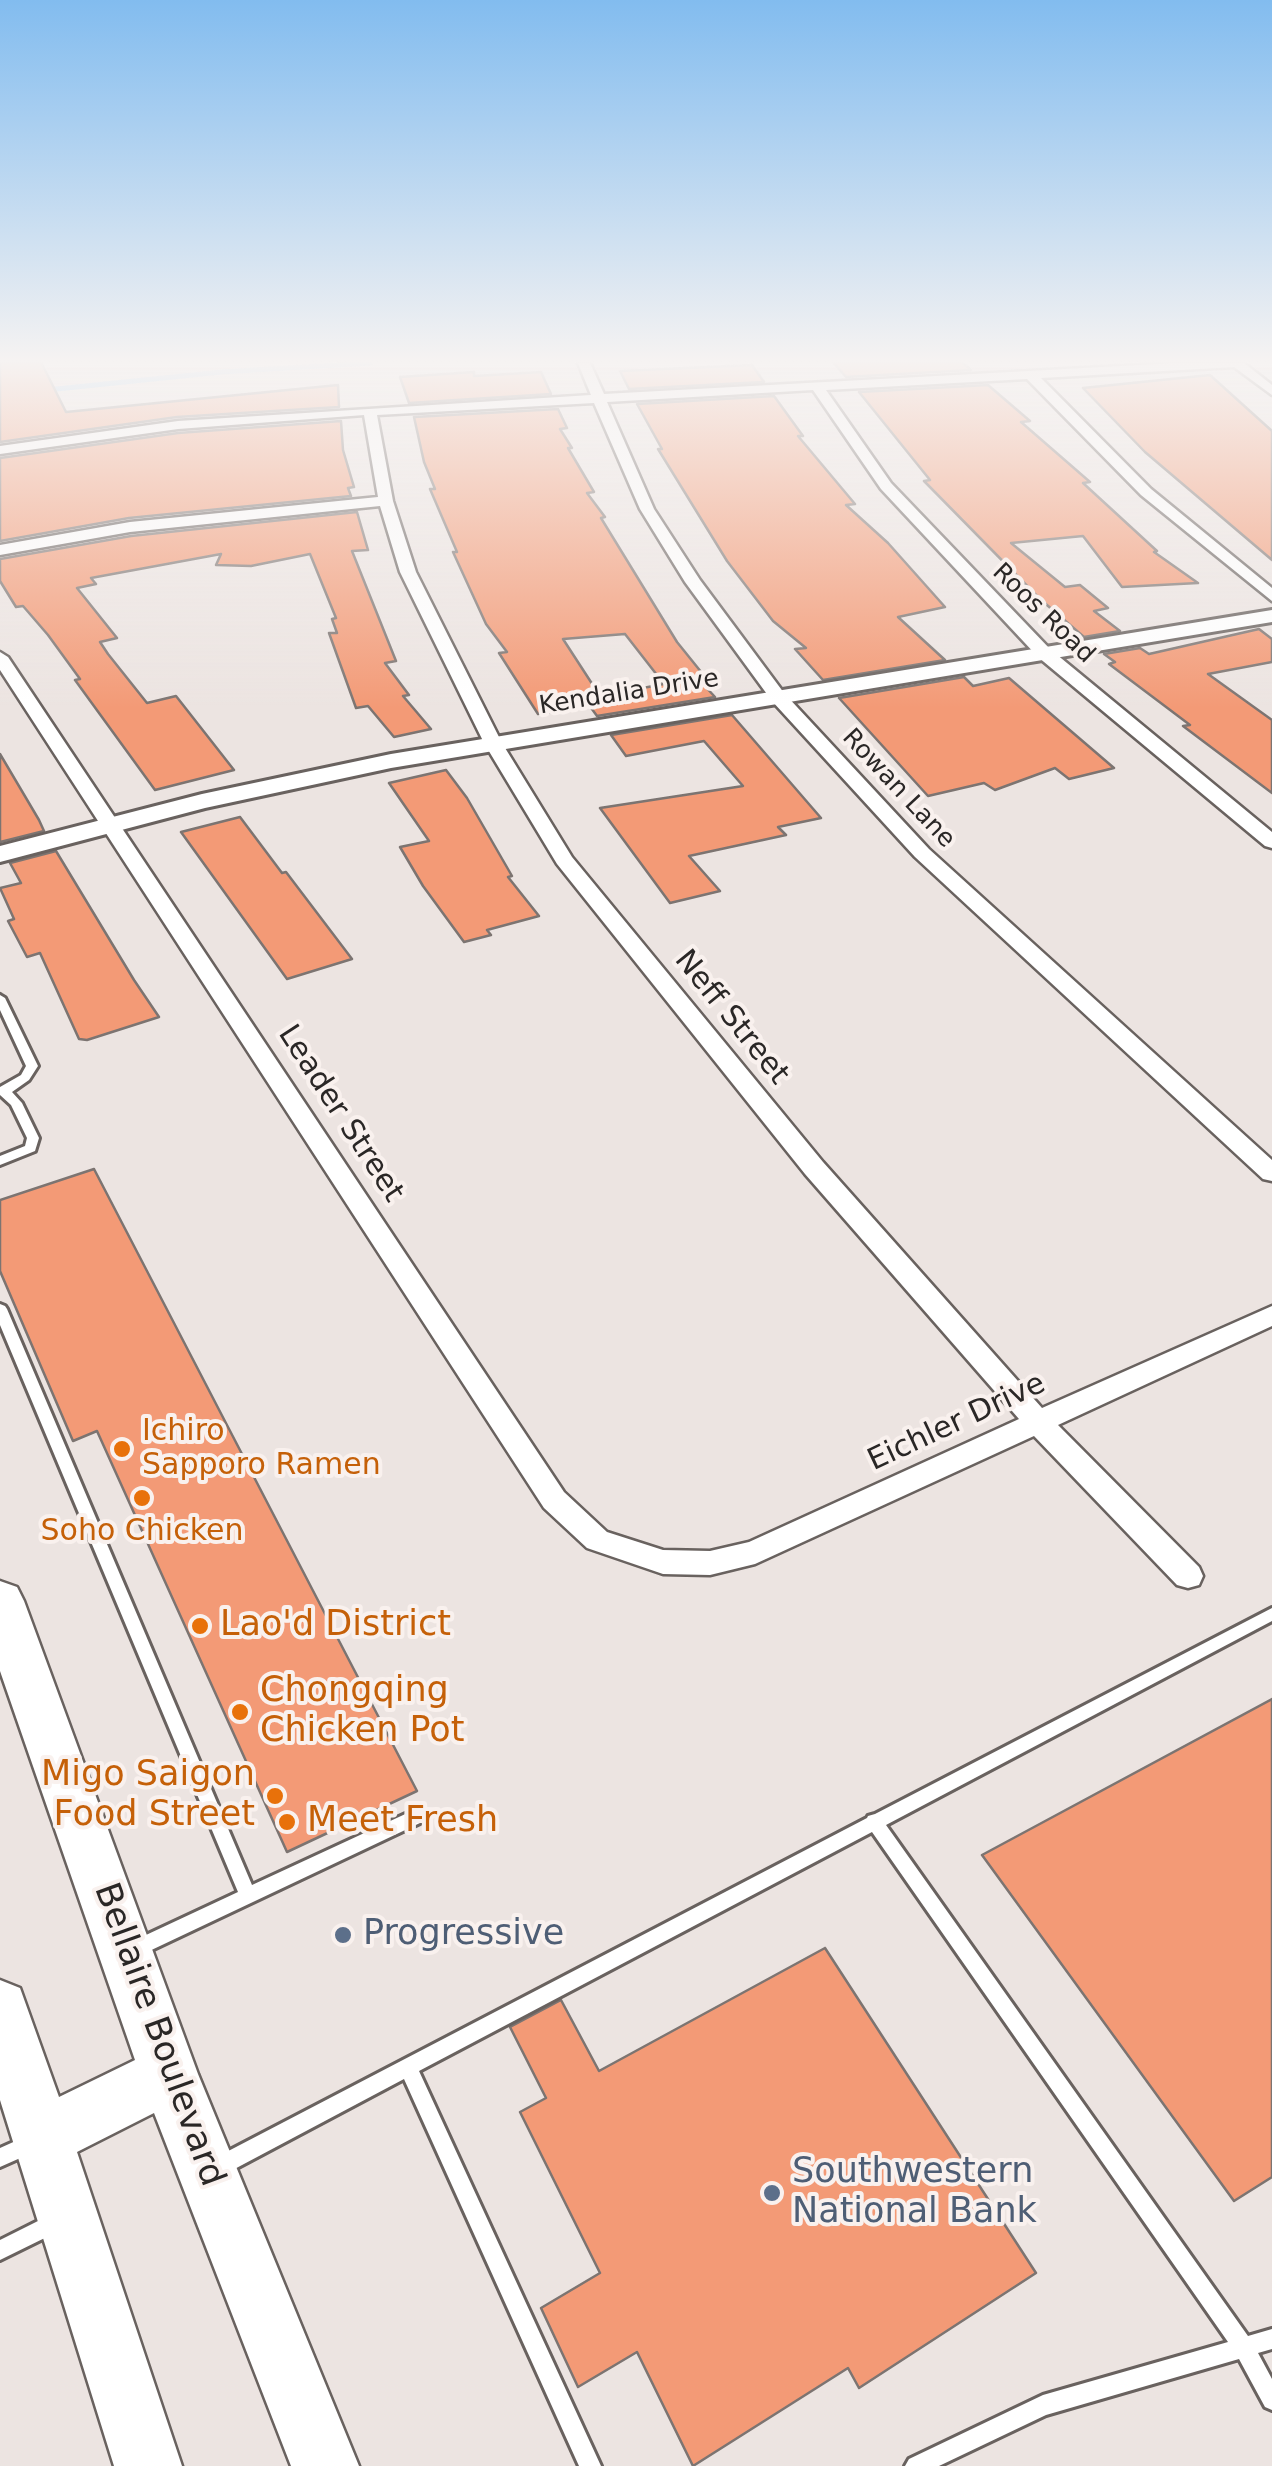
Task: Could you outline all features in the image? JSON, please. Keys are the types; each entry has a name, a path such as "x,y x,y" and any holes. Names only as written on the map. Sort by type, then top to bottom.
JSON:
{"main road":[{"name":"Bellaire Boulevard","path":"0,1601 169,2074 325,2466"},
{"path":"0,2008 20,2148 64,2217 148,2466"},
{"path":"20,2148 169,2074"}],"street":[{"name":"Neff Street","path":"382,478 408,572 493,743 564,860 814,1168 1038,1422 1188,1576"},
{"name":"Rowan Lane","path":"633,478 647,508 693,582 778,697 922,853 1272,1173"},
{"name":"Roos Road","path":"881,478 1044,654 1272,842"},
{"path":"1132,478 1272,596"},
{"path":"0,550 130,528 386,501"},
{"name":"Kendalia Drive","path":"0,854 312,776 1272,616"},
{"name":"Leader Street","path":"0,657 554,1500 597,1540 663,1562"},
{"name":"Eichler Drive","path":"663,1562 710,1563 756,1552 1272,1315"}],"lane":[{"path":"0,998 32,1066 26,1077 2,1091 16,1103 32,1138 30,1148 0,1161"},
{"path":"0,1308 248,1896"},
{"path":"208,2172 1272,1614"},
{"path":"126,1953 414,1818"},
{"path":"874,1821 1244,2347 1272,2400"},
{"path":"408,2068 590,2466"},
{"path":"0,2250 64,2217"},
{"path":"916,2466 1043,2405 1272,2339"}],"building":[{"path":"0,478 351,478 354,487 348,488 351,496 129,518 0,541"},
{"path":"431,478 586,478 594,492 587,493 605,517 601,518 677,642 710,683 703,684 715,697 597,716 589,705 538,714 499,653 507,652 486,624 453,552 457,552 430,489 435,489","holes":["625,634 664,684 600,696 563,639"]},
{"path":"676,478 833,478 855,504 846,505 888,543 945,607 898,617 945,660 823,680 795,649 806,648 773,621 727,561"},
{"path":"1085,478 1090,482 1083,483 1157,551 1154,552 1198,583 1122,587 1083,536 1011,543 1065,587 1080,585 1108,608 1094,611 1120,631 1084,637 1040,599 924,481"},
{"path":"1176,478 1272,478 1272,560"},
{"path":"357,512 368,550 352,551 396,661 385,663 409,695 403,696 431,729 394,737 368,706 356,708 329,633 337,633 332,619 336,618 310,554 251,566 216,565 221,554 91,578 96,584 77,588 117,638 100,642 108,654 147,703 176,696 234,770 155,790 75,680 80,679 48,635 23,606 16,607 0,581 0,559 131,536"},
{"path":"1259,629 1272,639 1272,662 1208,674 1272,720 1272,793 1183,726 1190,725 1109,664 1115,662 1104,654 1140,648 1149,654"},
{"path":"964,677 973,686 1009,678 1114,768 1069,779 1055,768 995,790 984,783 928,796 839,698"},
{"path":"732,715 821,818 778,827 786,835 689,856 720,891 670,903 600,808 743,786 704,741 626,756 611,735"},
{"path":"0,754 39,820 44,831 0,842"},
{"path":"446,770 467,798 512,876 508,877 539,916 487,930 491,935 464,942 423,886 400,847 429,841 389,783"},
{"path":"240,817 352,959 287,979 181,832"},
{"path":"56,851 159,1017 87,1040 79,1039 40,953 27,957 8,921 14,919 0,888 21,883 10,863"},
{"path":"94,1169 417,1791 287,1852 97,1431 73,1441 0,1271 0,1200"},
{"path":"1272,1699 1272,2177 1234,2201 982,1855"},
{"name":"Southwestern National Bank","path":"825,1948 1036,2273 859,2388 848,2368 693,2466 637,2352 578,2387 541,2308 600,2273 520,2112 546,2098 510,2027 561,2000 599,2071"}],"place":[{"name":"Ichiro Sapporo Ramen","path":"122,1449"},
{"name":"Soho Chicken","path":"142,1498"},
{"name":"Lao'd District","path":"200,1626"},
{"name":"Chongqing Chicken Pot","path":"240,1712"},
{"name":"Migo Saigon Food Street","path":"275,1796"},
{"name":"Meet Fresh","path":"287,1822"},
{"name":"Progressive","path":"343,1935"},
{"name":"Southwestern National Bank","path":"772,2193"}]}
